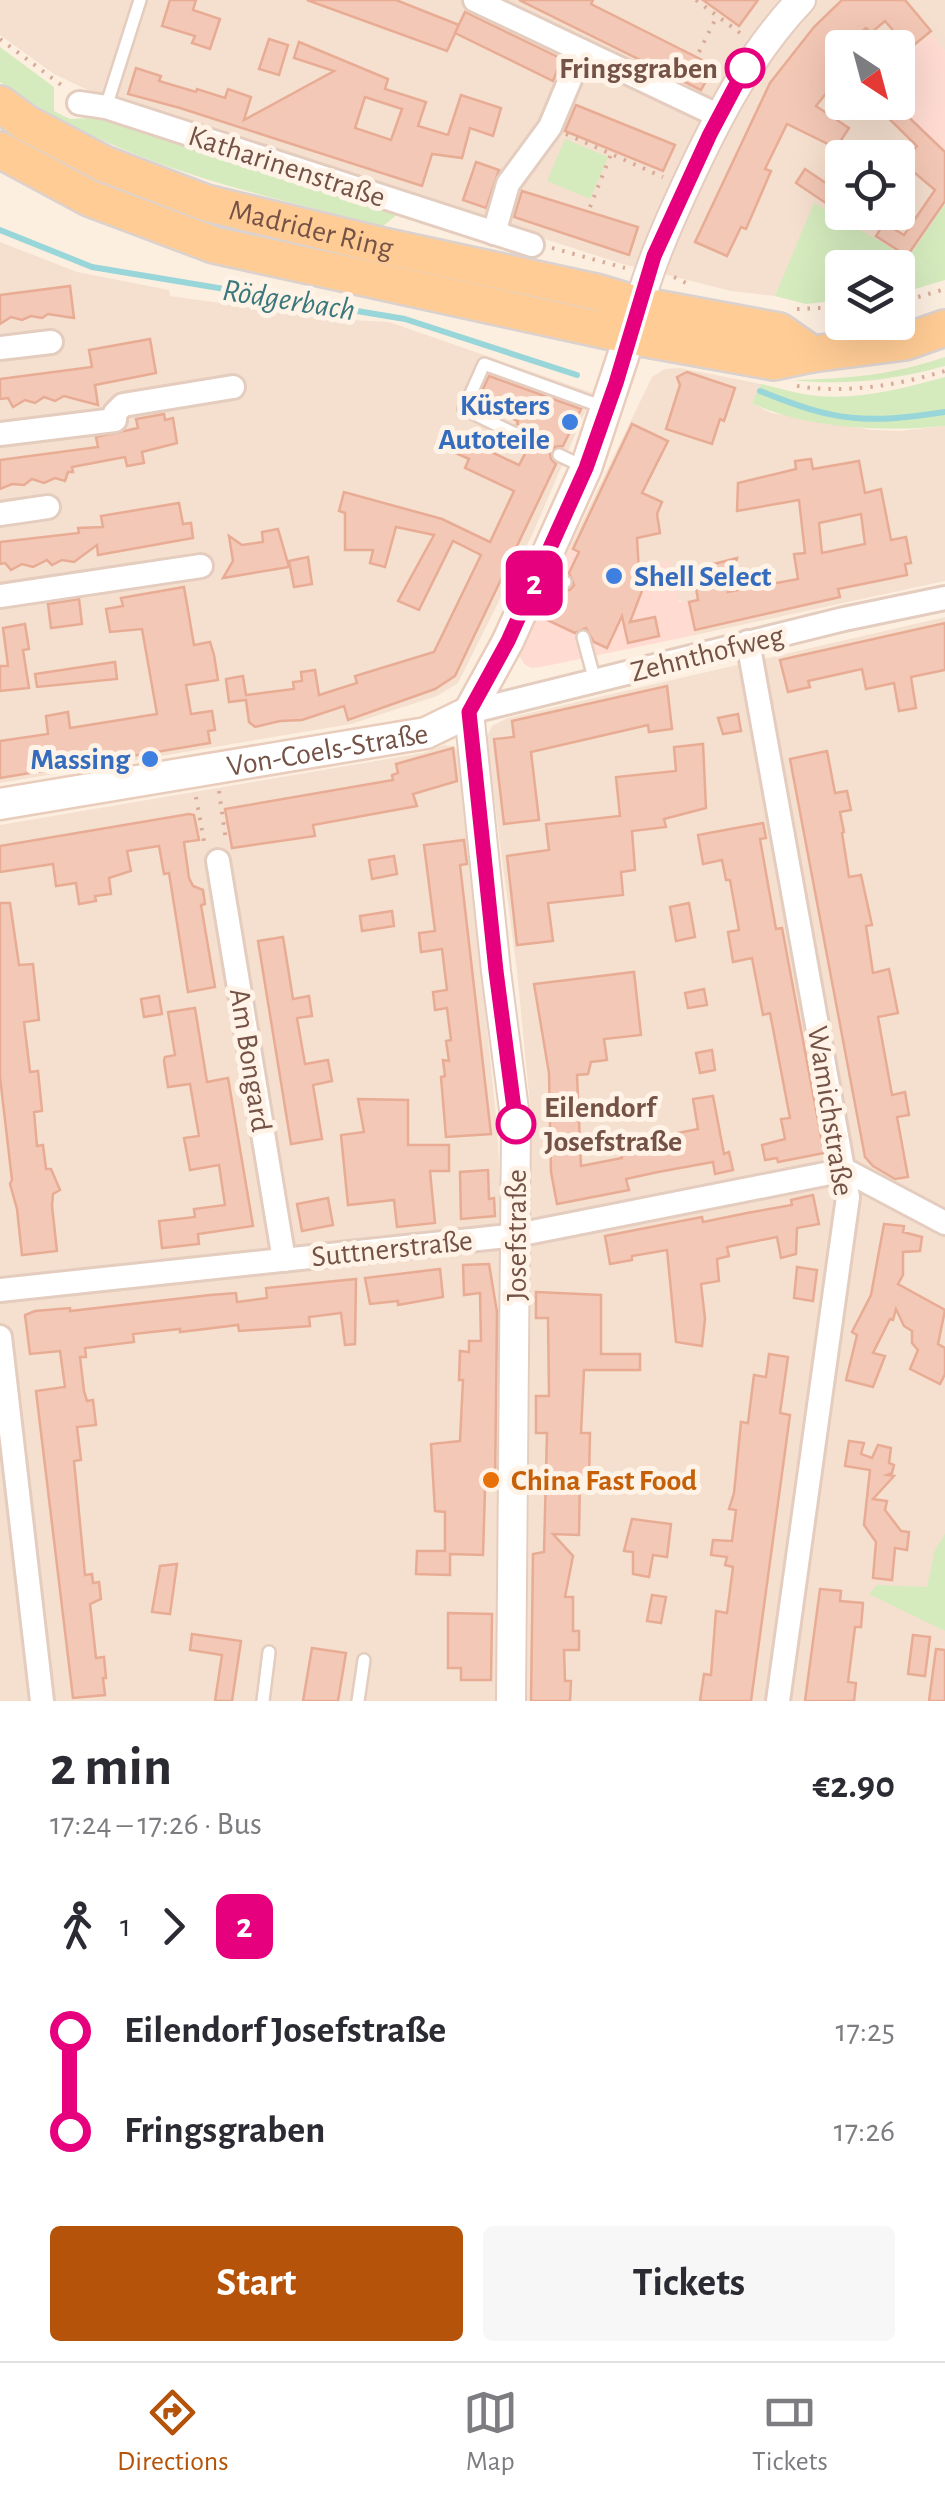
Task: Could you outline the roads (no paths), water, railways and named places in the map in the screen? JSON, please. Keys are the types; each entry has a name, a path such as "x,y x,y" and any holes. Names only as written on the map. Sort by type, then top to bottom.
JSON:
{"main road":[{"name":"Madrider Ring","path":"0,104 26,123 104,164 206,203 596,292 635,320"},
{"name":"Madrider Ring","path":"0,150 89,198 201,241 635,320"},
{"path":"635,320 779,331 812,354 905,342 945,328"},
{"name":"Von-Coels-Straße","path":"0,804 426,733 469,712 552,576 572,462 607,408 635,320"}],"street":[{"path":"475,0 719,116"},
{"path":"635,320 654,256 719,116 760,48 801,0"},
{"path":"494,233 508,184 550,127 582,51"},
{"name":"Katharinenstraße","path":"79,103 106,108 532,246"},
{"path":"0,348 51,342"},
{"path":"0,434 116,420 123,405 233,388"},
{"path":"0,514 48,507"},
{"path":"0,596 201,566"},
{"name":"Zehnthofweg","path":"469,712 748,642 945,598"},
{"name":"Wamichstraße","path":"748,642 848,1197 778,1701"},
{"name":"Josefstraße","path":"469,712 516,1125 510,1701"},
{"name":"Am Bongard","path":"218,861 284,1260"},
{"path":"845,1170 945,1223"},
{"name":"Suttnerstraße","path":"0,1290 517,1235 845,1170"},
{"path":"0,1337 42,1701"}],"lane":[{"path":"106,108 140,0"},
{"path":"534,443 464,408 484,364 607,408"},
{"path":"583,637 595,681"},
{"path":"263,1701 269,1652"},
{"path":"358,1701 364,1660"}],"waterway":[{"name":"Rödgerbach","path":"0,230 92,267 405,319 577,375"},
{"name":"Rödgerbach","path":"760,391 810,409 851,418 945,412"}],"place":[{"name":"Fringsgraben","path":"745,68"},
{"name":"Küsters Autoteile","path":"570,422"},
{"name":"Shell Select","path":"614,576"},
{"name":"Massing","path":"150,759"},
{"name":"Eilendorf Josefstraße","path":"516,1124"},
{"name":"China Fast Food","path":"491,1480"}]}
